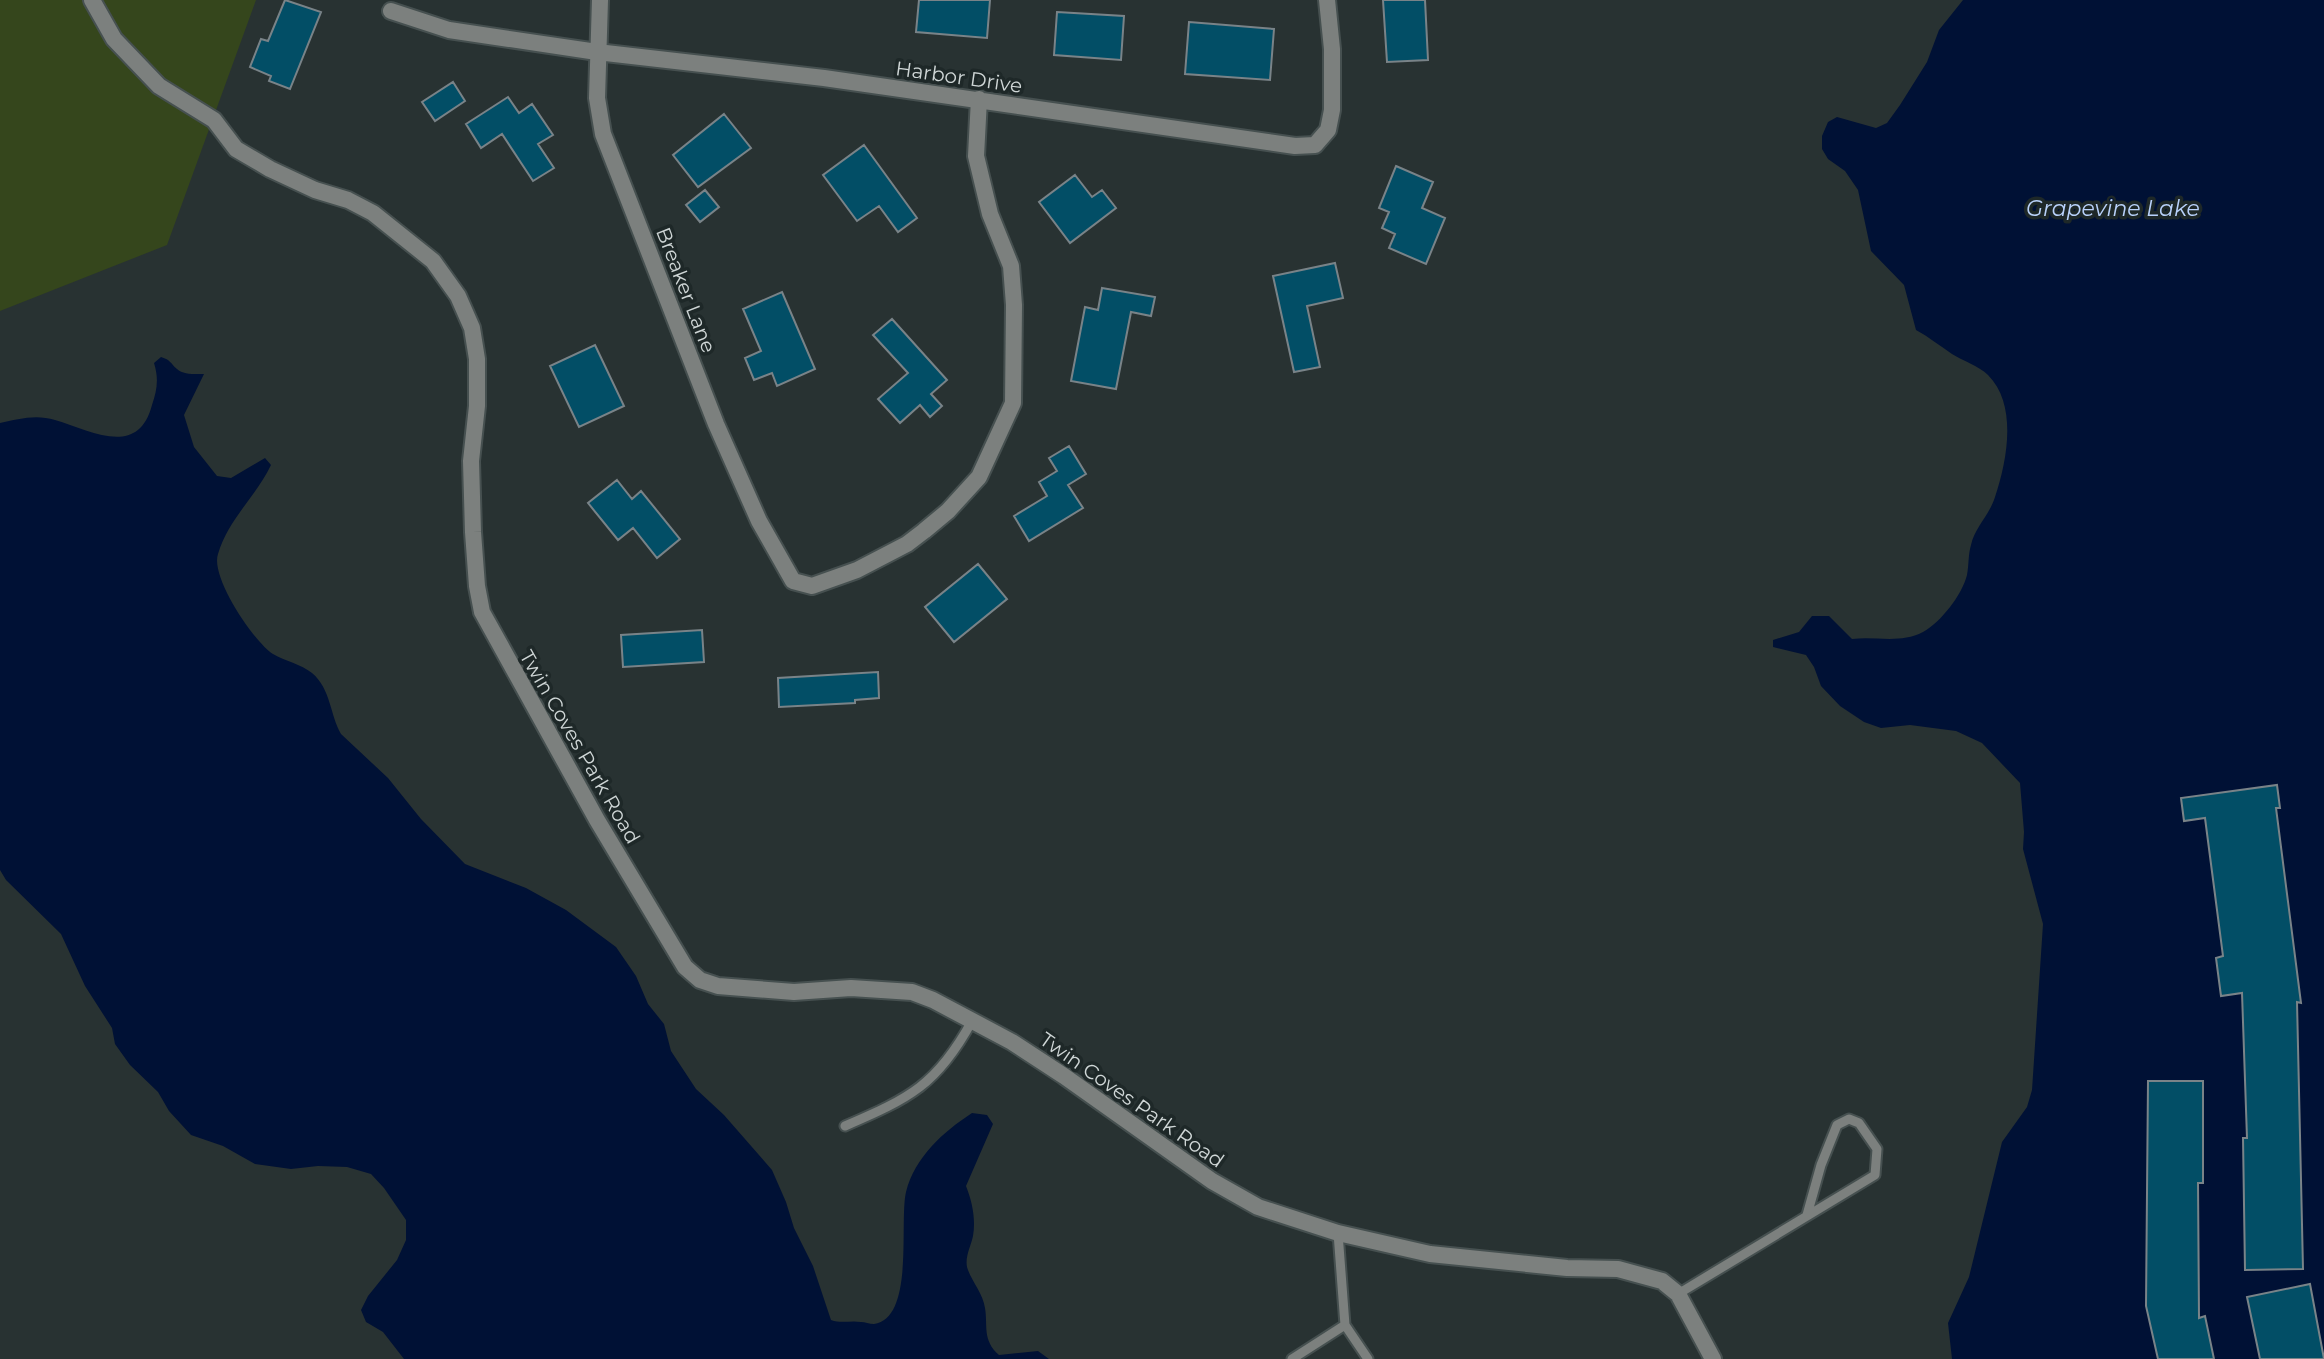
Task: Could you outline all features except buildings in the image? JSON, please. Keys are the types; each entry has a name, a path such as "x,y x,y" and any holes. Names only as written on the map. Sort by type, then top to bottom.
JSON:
{"street":[{"name":"Twin Coves Park Road","path":"92,0 114,39 159,86 214,120 236,149 270,169 373,213 433,261 458,296 472,328 477,359 477,406 471,476 477,586 482,612 597,820 685,967 700,980 718,986 794,992 851,988 912,992 1012,1042 1212,1181 1258,1207 1338,1233 1430,1254 1567,1268 1618,1269 1662,1281 1678,1294"},
{"name":"Breaker Lane","path":"600,0 597,98 603,134 719,432 759,521 793,581 812,586 857,570 907,544 948,511 979,477 1013,403 1014,305 1011,266 990,214 976,156 979,99"},
{"name":"Harbor Drive","path":"391,11 449,30 597,52 979,99 1295,146 1315,145 1328,130 1332,110 1332,49 1327,0"},
{"path":"1678,1294 1713,1359"}],"lane":[{"path":"845,1126 926,1085 955,1053 972,1021"},
{"path":"1678,1294 1875,1175 1877,1149 1859,1123 1849,1119 1837,1125 1821,1165 1807,1215"},
{"path":"1338,1233 1345,1325 1368,1359"},
{"path":"1292,1359 1345,1325"}],"green space":[{"path":"0,0 256,0 167,245 0,311"}],"water":[{"name":"Grapevine Lake","path":"1963,0 2324,0 2324,1359 1952,1359 1948,1323 1969,1277 2002,1142 2027,1107 2032,1090 2043,924 2023,849 2020,783 1982,743 1956,731 1910,725 1881,728 1864,722 1840,706 1821,686 1806,655 1773,647 1773,640 1799,632 1812,616 1829,616 1852,639 1906,638 1930,628 1961,591 1973,539 1992,504 1999,483 2006,450 2007,417 1997,387 1976,366 1916,330 1904,285 1871,251 1858,190 1845,171 1828,159 1822,149 1822,136 1828,122 1837,117 1876,128 1887,123 1927,62 1939,30"},
{"path":"161,357 183,372 204,374 184,415 194,447 217,476 231,478 265,458 271,465 235,519 218,554 221,578 245,623 273,654 303,667 318,679 327,694 341,734 388,778 421,819 465,864 526,888 566,910 616,947 636,976 648,1004 664,1024 671,1051 696,1089 724,1115 772,1170 794,1228 813,1266 831,1320 874,1324 887,1318 900,1288 904,1206 910,1179 932,1146 961,1120 972,1113 987,1115 993,1124 966,1186 974,1223 967,1267 984,1303 990,1344 999,1355 1038,1351 1049,1359 404,1359 383,1332 366,1322 361,1310 368,1296 397,1260 406,1240 406,1220 371,1174 347,1167 291,1169 255,1164 223,1146 191,1135 169,1111 158,1092 130,1065 115,1044 112,1028 85,986 61,934 6,880 0,870 0,423 41,417 97,434 124,436 136,432 145,422 152,405 157,384 154,363"}]}
